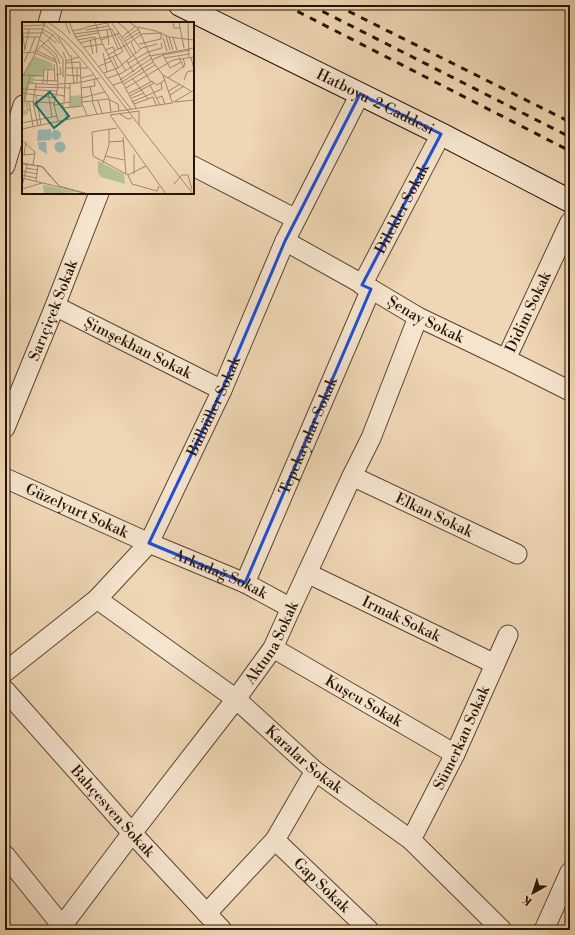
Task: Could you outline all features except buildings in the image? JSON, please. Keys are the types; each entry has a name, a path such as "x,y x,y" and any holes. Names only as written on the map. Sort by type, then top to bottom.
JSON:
{"main road":[{"name":"Hatboyu-2 Caddesi","path":"180,5 441,134 570,201"}],"street":[{"path":"48,22 53,5"},
{"name":"Bülbüller Sokak","path":"5,672 97,599 149,543 222,390 285,241 360,94"},
{"path":"5,166 22,108"},
{"name":"Dilekler Sokak","path":"366,287 441,134"},
{"path":"194,167 296,219"},
{"name":"Sarıçiçek Sokak","path":"5,428 99,194"},
{"name":"Didim Sokak","path":"506,359 570,222"},
{"name":"Şenay Sokak","path":"285,241 418,317 570,391"},
{"name":"Tepekayalar Sokak","path":"245,583 366,287"},
{"name":"Şimşekhan Sokak","path":"55,306 222,390"},
{"name":"Aktuna Sokak","path":"61,928 274,648 290,608 371,438 418,317"},
{"name":"Elkan Sokak","path":"352,476 517,554"},
{"name":"Güzelyurt Sokak","path":"5,480 149,543"},
{"name":"Arkadağ Sokak","path":"149,543 245,583 290,608"},
{"name":"Irmak Sokak","path":"307,573 495,664"},
{"name":"Karalar Sokak","path":"97,599 236,699 315,771 411,840 502,930"},
{"name":"Sümerkan Sokak","path":"411,840 455,754 508,635"},
{"name":"Kuşcu Sokak","path":"274,648 455,754"},
{"name":"Bahçesven Sokak","path":"5,690 132,834 222,930"},
{"path":"207,913 275,840 315,771"},
{"name":"Gap Sokak","path":"275,840 369,930"},
{"path":"5,854 61,928"},
{"path":"544,930 570,872"}],"highlighted area":[{"path":"360,94 441,134 362,285 371,289 245,583 149,543 222,390 285,241"}],"railway":[{"path":"285,5 570,151"},
{"path":"310,5 570,137"},
{"path":"336,5 570,122"}]}
